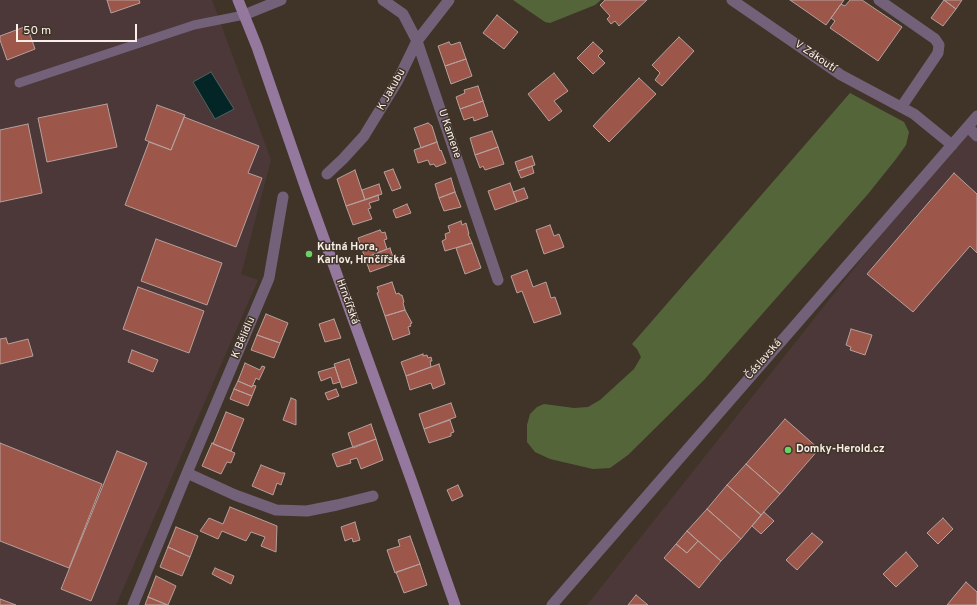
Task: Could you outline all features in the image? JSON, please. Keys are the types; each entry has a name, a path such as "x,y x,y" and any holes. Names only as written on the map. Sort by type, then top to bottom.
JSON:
{"main road":[{"name":"Hrnčířská","path":"238,0 257,47 306,189 403,456 455,605"}],"street":[{"path":"244,15 281,0"},
{"name":"U Kamene","path":"383,0 403,14 417,41 498,280"},
{"name":"K Jakubu","path":"327,174 364,136 397,82 417,41 449,0"},
{"name":"V Zákoutí","path":"732,0 841,75 902,106 952,145"},
{"path":"879,0 935,40 939,45 938,53 902,106"},
{"name":"Čáslavská","path":"552,605 977,116"},
{"path":"968,127 977,136"},
{"name":"K Bělidlu","path":"133,605 268,278 283,197"},
{"path":"187,473 234,495 276,510 307,511 373,496"}],"lane":[{"path":"19,83 194,25 244,15"}],"shaded area":[{"path":"0,0 212,0 271,160 241,274 258,280 116,605 0,605"},
{"path":"977,116 977,605 587,605 952,145"}],"green space":[{"path":"513,0 601,0 595,5 550,23 545,22"},
{"path":"850,93 904,122 909,132 906,145 868,194 704,380 628,455 610,468 593,469 550,459 535,452 527,442 527,425 530,414 537,407 544,404 574,408 588,407 600,400 634,369 641,357 637,349 632,344"}],"water":[{"path":"211,72 234,109 215,119 193,82"}],"building":[{"path":"107,0 139,0 140,3 111,13"},
{"path":"605,0 647,0 619,26 615,21 611,24 607,19 610,16 600,5"},
{"path":"790,0 844,0 826,25"},
{"path":"850,0 862,0 902,27 878,61 830,28 835,21 831,18 841,4 845,6"},
{"path":"944,0 956,9 943,26 931,18"},
{"path":"944,0 962,0 956,9"},
{"path":"497,15 518,32 504,49 483,33"},
{"path":"27,26 35,49 7,60 0,36"},
{"path":"679,37 694,51 662,86 655,80 660,73 652,65"},
{"path":"449,42 451,45 460,42 466,59 445,66 438,46"},
{"path":"593,42 603,51 598,56 605,63 593,74 577,58"},
{"path":"466,59 472,76 451,84 445,66"},
{"path":"554,73 568,91 554,101 562,111 549,121 528,94"},
{"path":"639,78 656,94 609,142 593,126"},
{"path":"478,86 483,101 460,109 456,97 465,93 464,90"},
{"path":"483,101 488,116 474,121 473,117 464,120 460,109"},
{"path":"107,104 117,147 47,162 38,118"},
{"path":"157,105 185,115 171,150 145,140"},
{"path":"184,117 259,146 248,173 262,178 236,247 125,205 149,142 171,150"},
{"path":"428,123 432,126 437,142 421,148 414,128"},
{"path":"28,124 42,193 0,202 0,130"},
{"path":"492,131 498,147 475,155 470,138"},
{"path":"437,142 446,163 436,167 434,164 430,165 428,160 418,163 414,150"},
{"path":"498,147 504,164 485,170 483,166 480,168 475,155"},
{"path":"532,156 535,165 518,171 515,162"},
{"path":"532,166 534,173 521,178 518,171"},
{"path":"393,169 401,188 392,191 384,172"},
{"path":"355,170 365,200 346,206 337,179"},
{"path":"954,173 977,194 977,253 970,246 913,312 867,274"},
{"path":"451,178 455,192 439,198 435,184"},
{"path":"510,183 517,202 495,210 488,191"},
{"path":"379,184 382,194 365,200 362,190"},
{"path":"524,188 528,198 517,202 513,192"},
{"path":"455,192 461,207 444,211 439,198"},
{"path":"378,195 379,200 369,203 371,208 368,209 372,219 353,225 346,206"},
{"path":"407,204 411,213 396,218 393,210"},
{"path":"461,221 462,225 466,223 468,234 472,243 445,251 442,241 446,239 445,234 450,232 448,226"},
{"path":"550,225 554,236 559,234 564,247 544,254 536,230"},
{"path":"380,230 382,233 385,232 387,239 384,240 387,249 365,258 358,238"},
{"path":"156,239 222,263 207,305 141,281"},
{"path":"472,243 481,268 465,274 456,248"},
{"path":"390,248 393,257 390,259 392,264 370,272 365,258"},
{"path":"527,270 533,287 546,282 551,298 555,297 561,314 534,323 522,291 517,293 511,276"},
{"path":"392,282 396,294 399,293 402,295 405,310 385,316 377,293 379,292 377,287"},
{"path":"138,287 204,311 189,353 123,329"},
{"path":"405,310 412,323 410,324 411,326 408,327 410,334 393,340 385,316"},
{"path":"266,314 288,323 280,343 257,335"},
{"path":"334,319 341,338 325,342 319,324"},
{"path":"851,329 872,335 865,355 850,350 851,347 846,345"},
{"path":"257,335 280,343 274,358 251,350"},
{"path":"6,338 8,344 28,339 33,356 0,364 0,339"},
{"path":"132,350 158,360 153,372 128,362"},
{"path":"423,354 423,356 427,355 428,358 431,357 431,367 406,376 401,362"},
{"path":"349,359 357,383 342,388 334,364"},
{"path":"245,363 260,370 262,366 265,367 259,380 256,378 252,387 238,381"},
{"path":"439,364 445,384 433,389 431,383 410,390 406,376"},
{"path":"335,367 340,382 333,384 331,377 321,381 318,372"},
{"path":"238,381 252,387 253,385 256,386 252,396 234,389"},
{"path":"234,389 252,396 248,406 230,399"},
{"path":"336,389 339,396 328,400 325,393"},
{"path":"291,398 296,400 296,425 283,420"},
{"path":"451,403 456,417 424,429 419,414"},
{"path":"226,412 244,419 231,451 213,444"},
{"path":"785,419 819,449 780,494 746,464"},
{"path":"450,420 454,432 451,433 451,436 429,443 424,429"},
{"path":"371,424 376,439 353,448 348,433"},
{"path":"376,439 383,460 361,469 357,458 350,460 351,463 337,467 332,454"},
{"path":"0,443 102,484 69,568 0,541"},
{"path":"212,443 235,453 231,463 227,462 221,474 202,466"},
{"path":"117,451 147,463 91,601 61,589"},
{"path":"746,464 780,494 761,515 727,485"},
{"path":"261,465 281,473 285,473 281,485 277,483 273,495 252,486"},
{"path":"458,485 463,496 452,501 447,490"},
{"path":"727,485 761,515 741,539 707,509"},
{"path":"230,507 277,526 276,552 261,546 265,537 251,532 246,541 222,531 218,539 200,531 209,518 223,524"},
{"path":"707,509 741,539 721,561 687,531"},
{"path":"764,512 774,521 761,534 752,526"},
{"path":"943,518 953,529 938,544 927,533"},
{"path":"355,522 360,540 353,542 352,538 345,541 341,527"},
{"path":"176,527 198,536 190,557 168,547"},
{"path":"687,531 698,541 687,553 676,544"},
{"path":"812,533 823,542 797,570 786,560"},
{"path":"410,536 420,564 395,573 387,550 400,546 398,540"},
{"path":"698,541 721,561 699,588 664,558 676,544 687,553"},
{"path":"168,547 190,557 182,576 160,567"},
{"path":"906,552 918,566 896,587 883,574"},
{"path":"420,564 427,585 404,593 396,572"},
{"path":"215,568 234,576 231,584 212,574"},
{"path":"156,576 176,586 168,605 148,597"},
{"path":"966,582 977,592 977,605 947,605"},
{"path":"636,595 648,605 628,605"},
{"path":"148,597 167,605 145,605"},
{"path":"0,599 16,605 0,605"}],"place":[{"name":"Kutná Hora, Karlov, Hrnčířská","path":"309,254"},
{"name":"Domky-Herold.cz","path":"788,450"}]}
